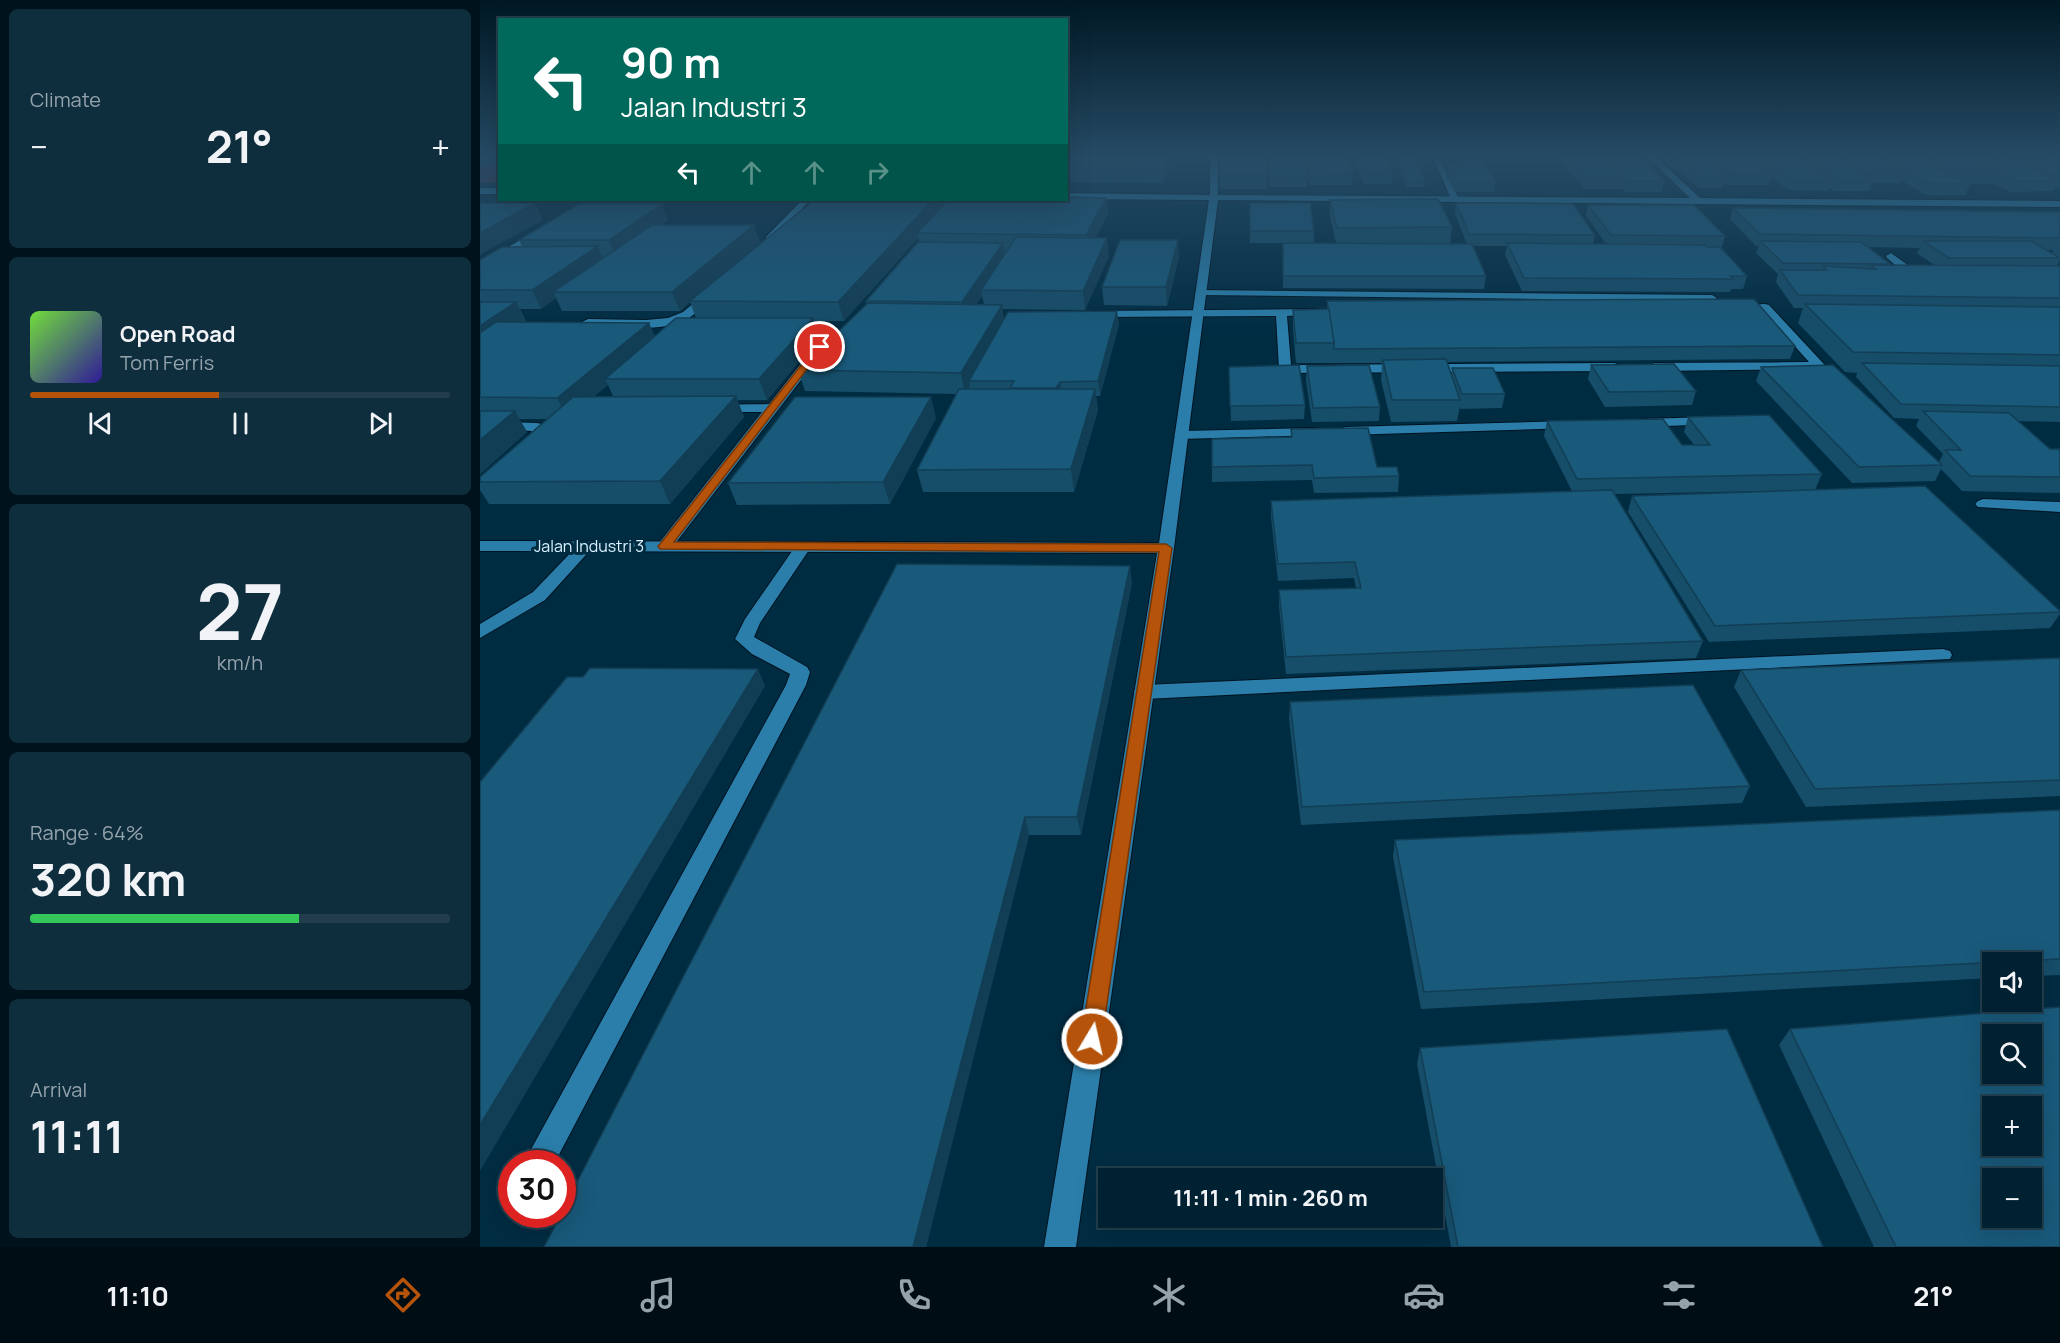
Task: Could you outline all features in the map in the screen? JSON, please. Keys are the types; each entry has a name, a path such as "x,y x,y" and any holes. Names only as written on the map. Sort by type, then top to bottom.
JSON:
{"street":[{"path":"765,243 791,216"},
{"path":"1060,1247 1166,548 1211,216"},
{"path":"480,267 548,227"},
{"path":"1891,256 1913,274 1936,274"},
{"path":"588,322 677,319 688,314 722,282"},
{"path":"1201,293 1720,304 1765,308 1819,366 1285,369 1281,312"},
{"path":"1564,309 1720,304"},
{"path":"1080,314 1328,312"},
{"path":"665,546 820,347"},
{"path":"705,408 772,408"},
{"path":"1623,423 1719,421"},
{"path":"1181,435 1588,424"},
{"path":"480,425 537,427 540,431 536,437 512,458"},
{"path":"1983,504 2060,507"},
{"name":"Jalan Industri 3","path":"480,546 1166,548"},
{"path":"480,632 539,596 586,546"},
{"path":"546,1150 796,685 800,672 793,665 757,651 744,639 751,623 803,547"},
{"path":"1144,692 1943,655"}],"building":[{"path":"480,216 511,216 480,233"},
{"path":"559,216 644,216 609,240 519,240"},
{"path":"794,216 918,216 838,302 690,301"},
{"path":"933,216 1096,216 1086,235 917,233"},
{"path":"1250,216 1312,216 1314,231 1250,231"},
{"path":"1334,216 1447,216 1452,227 1337,228"},
{"path":"1462,216 1582,216 1595,235 1469,234"},
{"path":"1597,216 1705,216 1725,236 1611,235"},
{"path":"1742,216 2060,216 2060,238 1760,234"},
{"path":"652,225 754,225 672,292 553,292"},
{"path":"1016,237 1107,238 1083,291 981,290"},
{"path":"1120,240 1178,240 1166,287 1102,287"},
{"path":"1760,241 1861,242 1890,264 1783,263"},
{"path":"1923,241 2031,241 2060,258 1949,258"},
{"path":"918,242 1003,243 962,302 866,301"},
{"path":"1283,243 1472,244 1486,276 1283,276"},
{"path":"1507,243 1720,247 1747,276 1730,276 1734,279 1524,278"},
{"path":"598,246 532,290 480,290 480,260 502,247"},
{"path":"1871,265 2060,266 2060,298 1798,295 1780,270 1827,270 1823,266 1876,269"},
{"path":"1754,299 1795,346 1334,349 1327,301"},
{"path":"480,302 516,302 480,326"},
{"path":"868,303 1002,305 961,373 798,370"},
{"path":"1805,304 2060,307 2060,355 1853,352"},
{"path":"1329,309 1334,343 1296,343 1293,310"},
{"path":"1117,311 1098,381 1060,382 1056,388 1010,388 1014,381 969,381 1008,312"},
{"path":"676,318 813,318 759,379 605,379"},
{"path":"496,322 649,323 557,398 480,397 480,333"},
{"path":"1446,359 1460,400 1392,400 1383,360"},
{"path":"1862,363 2060,366 2060,407 1901,404"},
{"path":"1674,364 1696,391 1609,392 1591,365"},
{"path":"1299,365 1305,405 1230,406 1229,367"},
{"path":"1369,365 1380,407 1313,408 1307,366"},
{"path":"1833,365 1942,465 1859,467 1761,367"},
{"path":"1452,368 1493,368 1505,394 1462,394"},
{"path":"959,389 1095,389 1071,469 917,470"},
{"path":"736,396 660,481 480,482 480,477 573,397"},
{"path":"795,397 931,397 883,482 728,483"},
{"path":"480,411 515,411 480,440"},
{"path":"1923,411 2009,413 2050,449 2060,449 2060,477 1970,476 1945,450 1961,450"},
{"path":"1769,415 1822,474 1577,479 1547,421 1663,419 1682,445 1710,445 1688,417"},
{"path":"1368,428 1377,467 1397,467 1399,476 1314,478 1312,465 1212,467 1212,439 1292,437 1291,429"},
{"path":"1925,486 2060,612 1715,626 1632,496"},
{"path":"1612,490 1703,641 1286,657 1279,590 1361,588 1355,562 1278,564 1271,501"},
{"path":"897,564 1130,566 1077,817 1025,817 913,1247 544,1247 554,1228 576,1228 576,1184"},
{"path":"2060,658 2060,780 1815,789 1741,670"},
{"path":"590,668 758,669 480,1125 480,782 567,677 583,677"},
{"path":"1693,685 1750,786 1302,807 1290,702"},
{"path":"2060,810 2060,959 2042,960 2042,952 1982,952 1982,963 1424,992 1395,840"},
{"path":"2060,1007 2060,1247 1896,1247 1790,1029 1999,1012 2042,1012 2042,1008"},
{"path":"1727,1029 1823,1247 1458,1247 1420,1048"}],"route":[{"path":"820,347 665,546 1166,548 1092,1039"}]}
